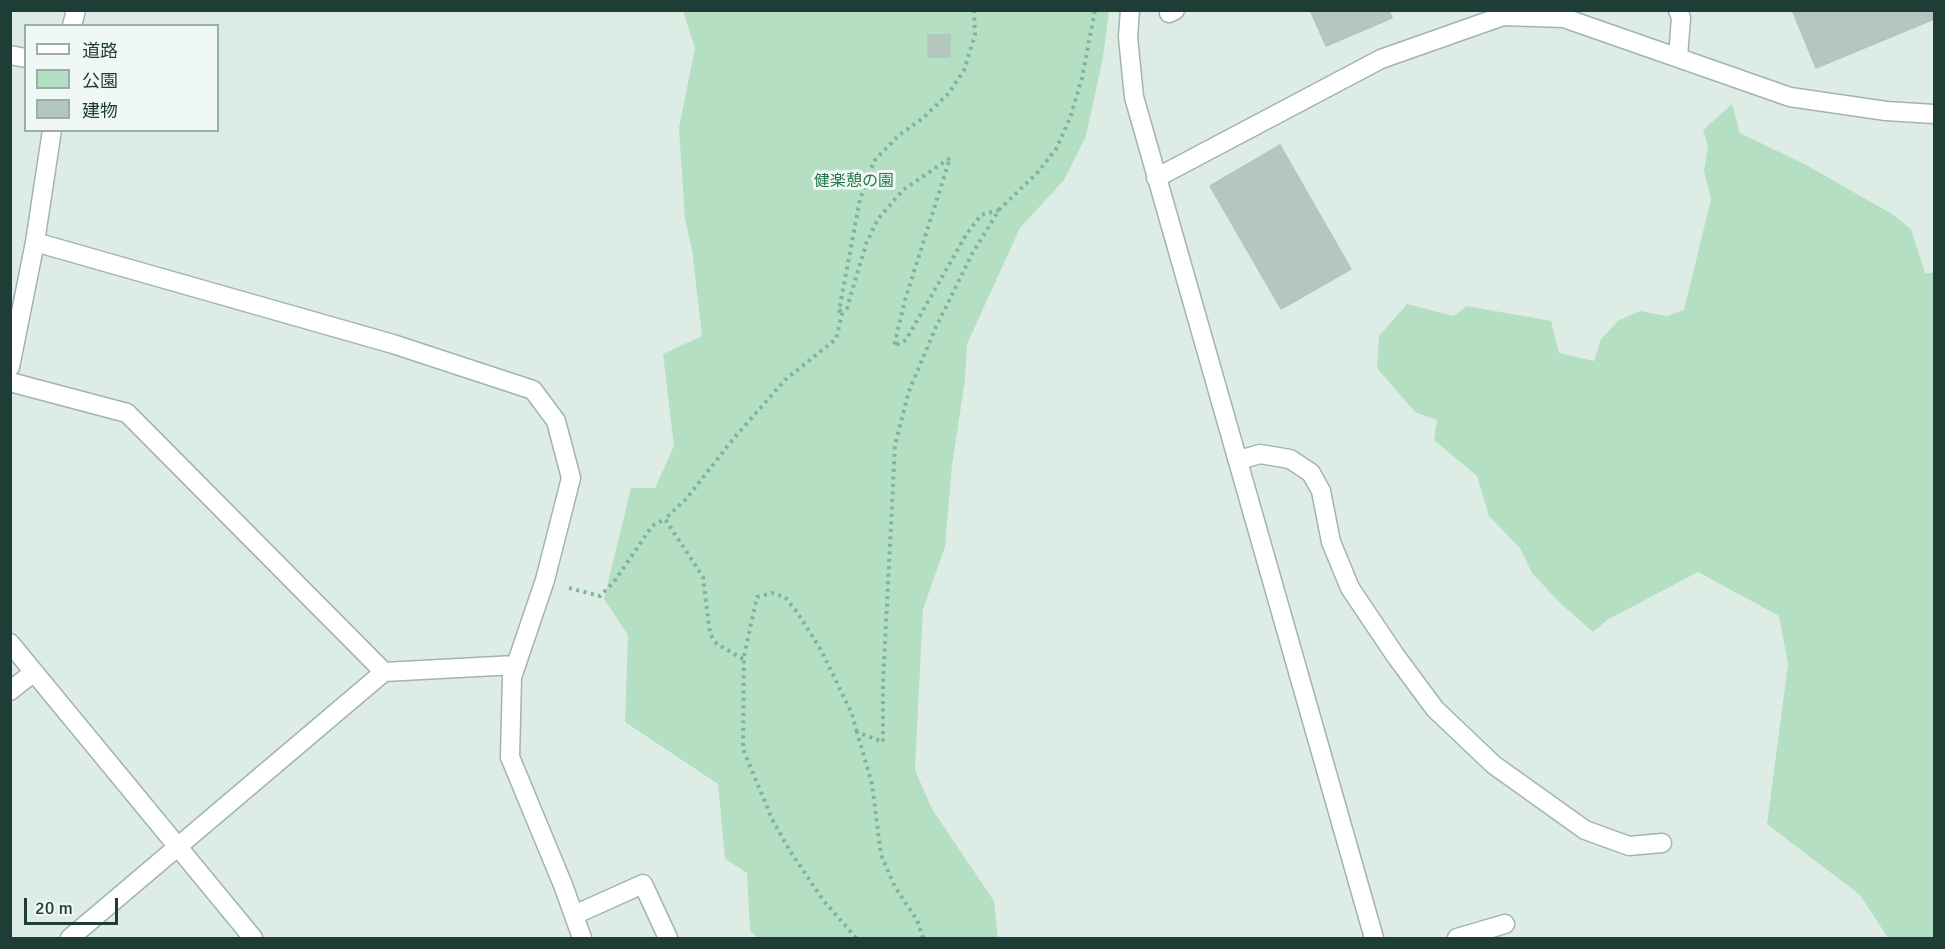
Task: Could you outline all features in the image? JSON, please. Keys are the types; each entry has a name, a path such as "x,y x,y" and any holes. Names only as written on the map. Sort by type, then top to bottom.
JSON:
{"street":[{"path":"1130,10 1128,36 1134,97 1374,939"},
{"path":"1678,10 1681,18 1678,57"},
{"path":"1156,178 1381,59 1503,16 1564,18 1790,97 1886,111 1935,114"},
{"path":"10,367 35,242 52,132"},
{"path":"35,242 393,344 533,390 556,421 571,478 545,580 512,677 510,757 582,939"},
{"path":"10,382 127,413 384,672"},
{"path":"1239,460 1260,454 1290,459 1311,473 1321,491 1331,542 1350,588 1395,656 1435,709 1494,765 1585,830 1629,846 1662,843"},
{"path":"10,643 253,939"},
{"path":"70,939 384,672 515,665"},
{"path":"10,691 34,672"},
{"path":"574,915 643,884 668,939"},
{"path":"1457,939 1505,924"}],"path":[{"path":"974,10 975,35 964,70 950,93 922,119 899,135 874,162 860,199 839,311 848,308 866,244 878,219 903,190 950,158 905,300 894,346 906,340 966,235 981,215 999,210"},
{"path":"857,732 883,742 883,683 895,445 909,392 936,327 972,254 999,210 1038,172 1056,149 1070,118 1082,78 1095,10"},
{"path":"545,580 600,596 614,582 652,526 665,519 686,500 734,438 786,380 836,339 843,310"},
{"path":"665,519 704,577 710,634 717,644 744,660"},
{"path":"856,939 823,900 786,843 772,819 743,749 744,660 757,597 772,593 786,597 821,650 852,714 872,784 881,855 895,887 917,920 923,939"}],"green space":[{"name":"健楽憩の園","path":"683,11 1109,11 1103,57 1086,136 1064,180 1020,228 967,344 965,380 952,465 945,547 923,609 915,770 932,809 994,901 998,938 757,938 750,930 747,873 725,859 718,784 625,722 628,635 604,599 631,488 655,488 674,446 663,354 702,336 692,250 685,219 679,128 695,48"},
{"path":"1732,104 1740,133 1808,166 1892,214 1911,229 1925,273 1934,273 1934,938 1888,938 1860,895 1767,824 1788,664 1779,616 1698,572 1607,620 1593,632 1559,602 1532,573 1520,548 1489,516 1477,476 1434,440 1437,420 1415,412 1377,368 1379,336 1407,304 1454,316 1467,306 1551,321 1559,353 1594,361 1601,339 1619,320 1640,311 1667,316 1684,310 1711,199 1704,171 1708,146 1703,130"}],"building":[{"path":"1310,10 1389,10 1392,18 1326,46"},
{"path":"1792,10 1934,10 1934,19 1816,68"},
{"path":"928,35 950,35 950,57 928,57"},
{"path":"1280,145 1351,269 1281,309 1210,186"}]}
